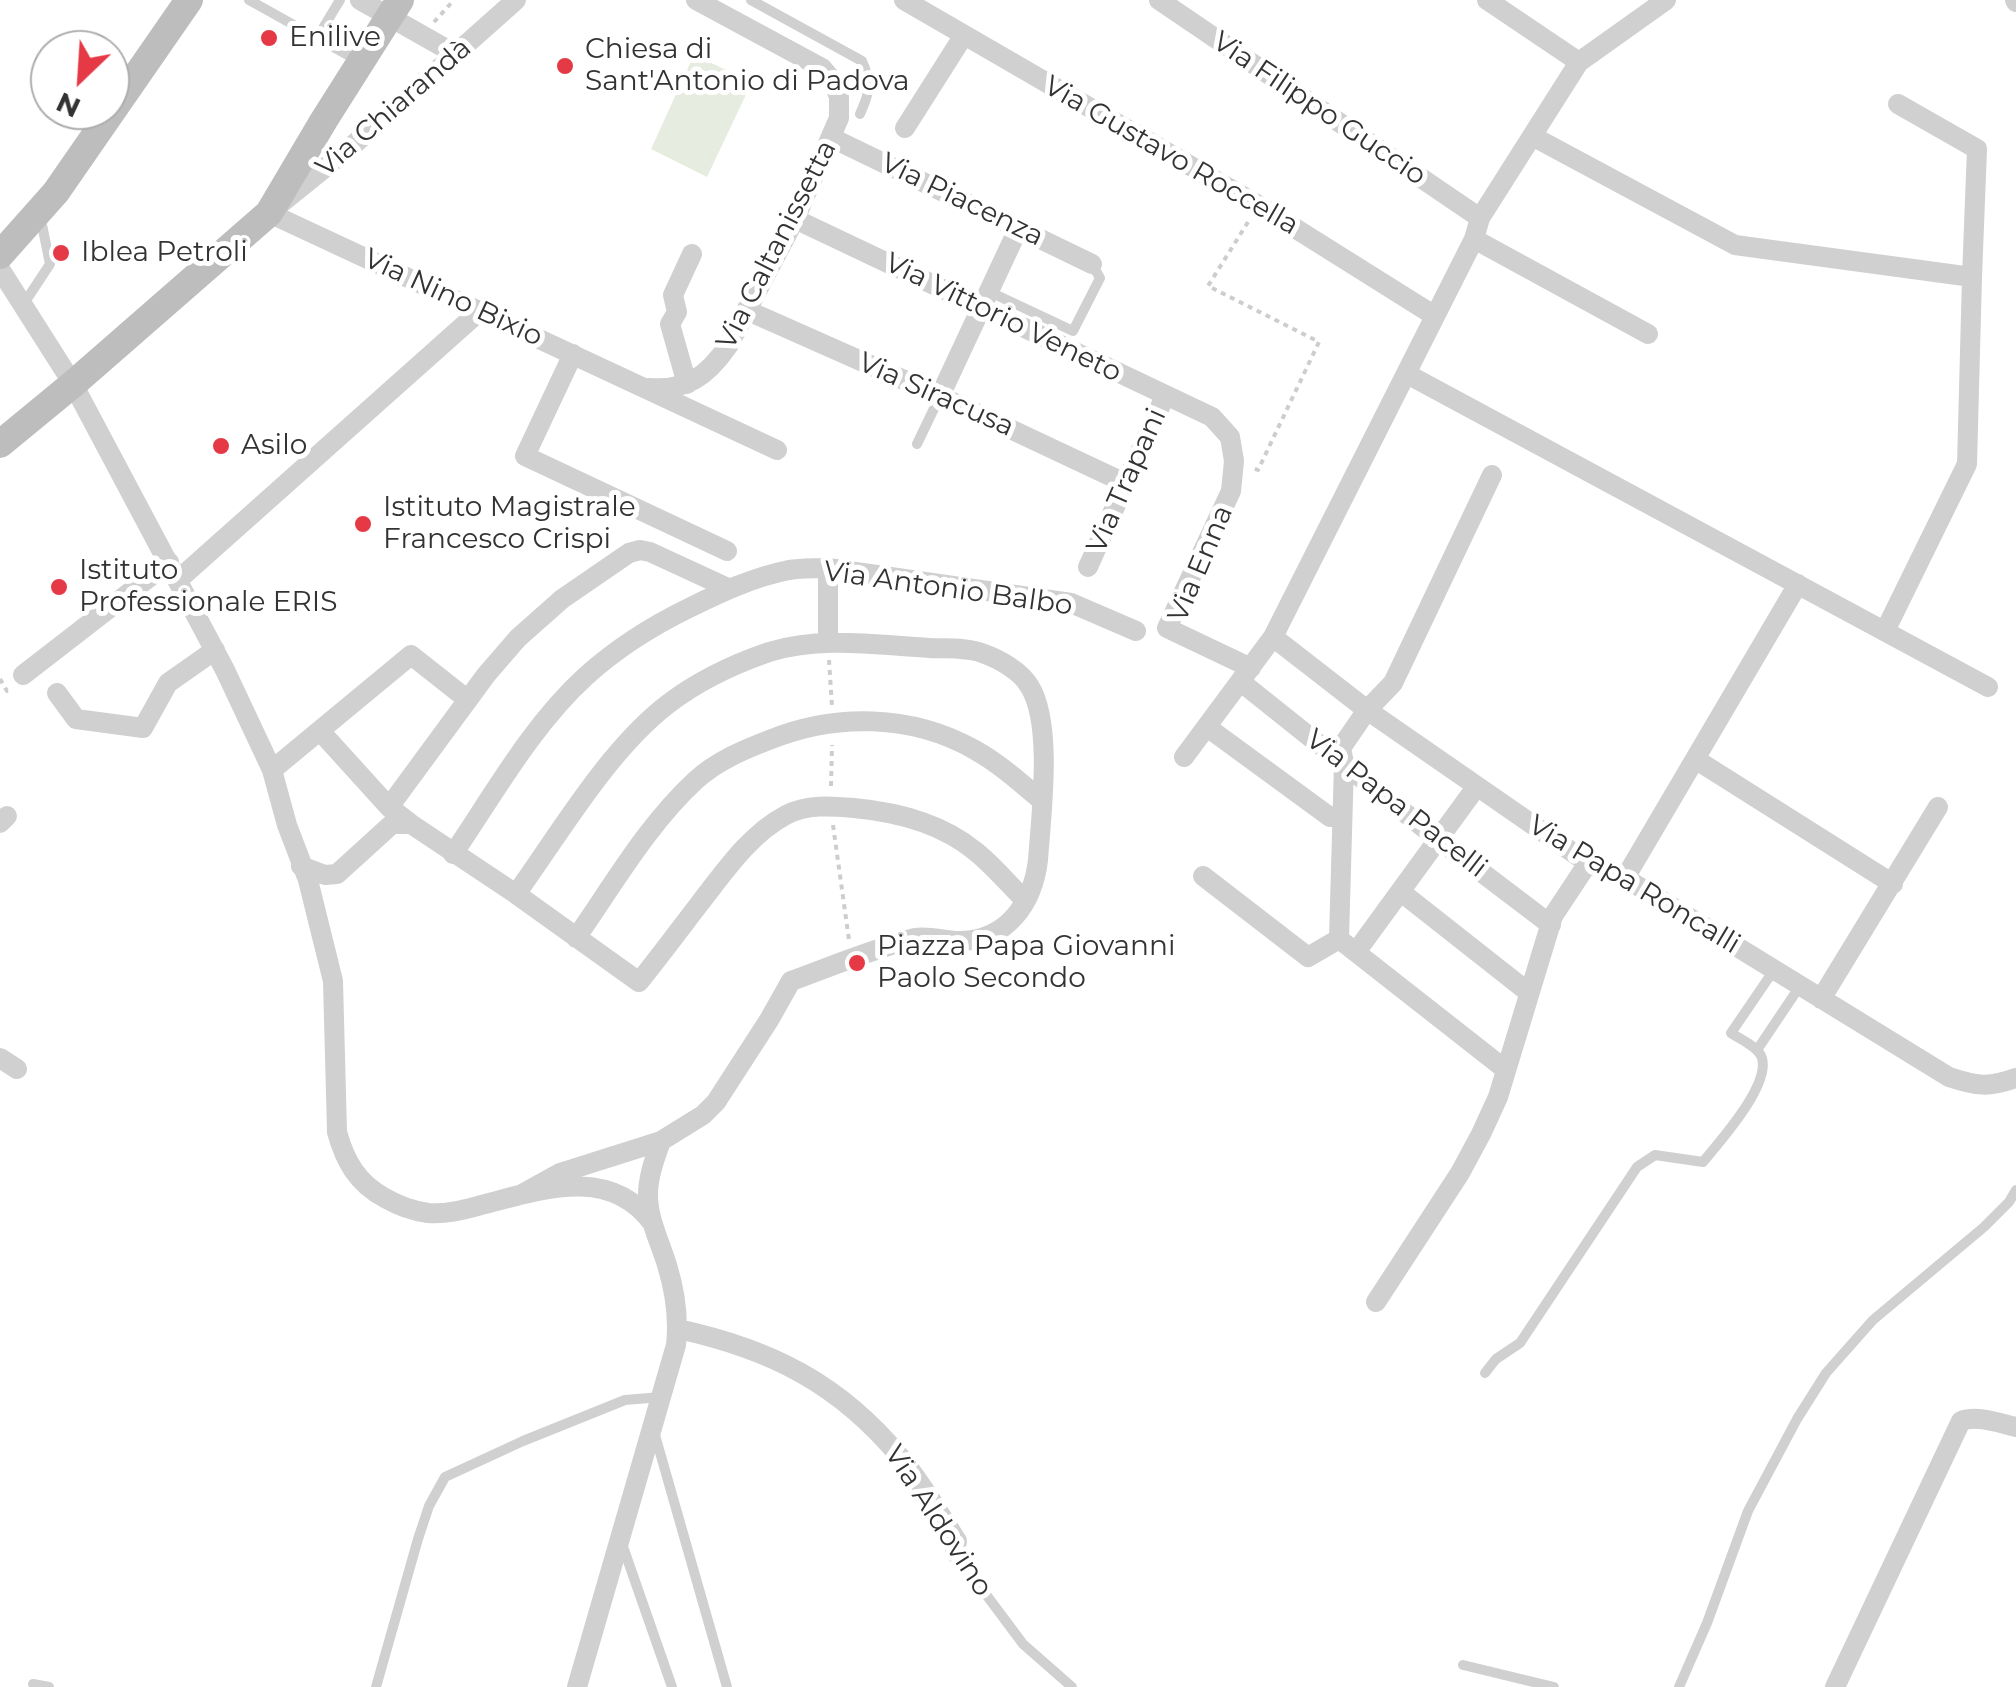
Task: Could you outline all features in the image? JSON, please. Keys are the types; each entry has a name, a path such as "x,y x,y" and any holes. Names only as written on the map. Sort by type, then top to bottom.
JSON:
{"main road":[{"path":"8,245 56,192 189,0"},
{"path":"0,444 269,213 389,18"}],"street":[{"path":"360,0 456,55"},
{"name":"Via Chiarandà","path":"269,213 352,146 516,0"},
{"name":"Via Caltanissetta","path":"687,384 715,365 795,218 839,118 839,97 822,68 696,0"},
{"name":"Via Gustavo Roccella","path":"904,0 1258,205 1434,316"},
{"name":"Via Filippo Guccio","path":"1159,0 1477,229 1648,334"},
{"path":"1487,0 1579,62"},
{"path":"1184,756 1273,637 1477,229 1579,62 1666,0"},
{"path":"906,128 964,35"},
{"path":"1885,631 1967,464 1977,150 1898,104"},
{"path":"1532,136 1736,245 1972,277"},
{"name":"Via Piacenza","path":"832,138 1092,264"},
{"name":"Via Nino Bixio","path":"269,213 777,450"},
{"name":"Via Vittorio Veneto","path":"795,218 985,299 1212,418 1230,438 1234,461"},
{"path":"940,396 1018,227"},
{"path":"637,384 660,389 687,384 670,324 677,312 673,295 692,254"},
{"path":"0,269 73,384 214,650 272,770 286,825 308,880 333,981 336,1132 343,1156 357,1176 401,1207 430,1213 454,1212 522,1194 568,1186 597,1187 642,1209 653,1224"},
{"path":"23,675 173,571 481,310"},
{"name":"Via Siracusa","path":"746,310 1125,483"},
{"path":"573,354 526,456 727,551"},
{"path":"1407,374 1988,687"},
{"name":"Via Trapani","path":"1088,567 1165,396"},
{"name":"Via Enna","path":"1234,461 1231,492 1167,628 1246,675"},
{"path":"1339,938 1344,763 1341,748 1367,710 1394,683 1492,475"},
{"path":"390,807 486,675 518,638 562,599 630,553 650,552 728,588"},
{"path":"828,568 828,643"},
{"name":"Via Antonio Balbo","path":"453,854 520,756 585,677 662,621 728,588 790,570 828,568 1071,603 1136,631"},
{"path":"1625,878 1798,584"},
{"name":"Via Papa Roncalli","path":"1273,637 1367,710 1588,863 1625,878 1948,1078 1976,1086 1998,1085 2016,1078"},
{"path":"516,894 618,754 666,705 724,670 770,652 828,643 979,651 1015,670 1029,684 1039,704 1043,734 1042,800 1036,880 1008,925 993,936 962,942 921,937 791,982 716,1102 693,1122 661,1140 560,1173 522,1194"},
{"path":"57,693 76,719 143,728 168,683 214,650"},
{"path":"272,770 411,654 468,700"},
{"name":"Via Papa Pacelli","path":"1246,675 1344,763 1550,924"},
{"path":"576,938 677,798 700,776 736,753 784,734 832,721 902,724 960,742 1004,768 1042,800"},
{"path":"1207,727 1330,817"},
{"path":"321,732 390,807 411,824 639,982 733,860 784,816 804,808 871,810 907,816 942,830 974,850 1024,900"},
{"path":"1695,759 1893,884"},
{"path":"1356,952 1477,786"},
{"path":"1822,999 1938,807"},
{"path":"301,866 337,874 392,824 411,824"},
{"path":"1376,1302 1460,1173 1498,1097 1553,916 1588,863"},
{"path":"1203,876 1308,957 1339,938"},
{"path":"1401,892 1528,992"},
{"path":"1339,938 1506,1070"},
{"path":"577,1687 676,1344 678,1312 648,1197 661,1140"},
{"name":"Via Aldovino","path":"678,1330 721,1338 813,1378 867,1420 905,1463 948,1527 957,1541 954,1552"},
{"path":"1835,1687 1957,1427 1968,1418 2016,1427"}],"lane":[{"path":"249,0 360,63"},
{"path":"317,38 340,0"},
{"path":"751,0 862,61 869,77 868,96 860,114"},
{"path":"23,305 50,264 39,211"},
{"path":"985,299 1073,331 1100,278 1092,264"},
{"path":"917,444 940,396"},
{"path":"1485,1373 1520,1343 1638,1167 1655,1155 1703,1162 1722,1139 1762,1075 1762,1058 1757,1050 1732,1033 1774,970"},
{"path":"1757,1050 1800,986"},
{"path":"1680,1687 1748,1511 1826,1373 1873,1320 1984,1227 2016,1190"},
{"path":"376,1687 429,1506 446,1477 523,1440 625,1400 662,1396"},
{"path":"653,1429 727,1687"},
{"path":"619,1536 672,1687"},
{"name":"Via Aldovino","path":"954,1552 1023,1644 1072,1687"},
{"path":"1463,1665 1554,1687"},
{"path":"32,1684 49,1687"}],"path":[{"path":"434,22 454,0"},
{"path":"1234,461 1258,470 1319,342 1208,286 1258,205"},
{"path":"828,643 832,721 830,806 852,959"}],"shaded area":[{"path":"694,55 752,82 707,177 651,149"}],"place":[{"name":"Enilive","path":"269,38"},
{"name":"Chiesa di Sant'Antonio di Padova","path":"565,66"},
{"name":"Iblea Petroli","path":"61,253"},
{"name":"Asilo","path":"221,446"},
{"name":"Istituto Magistrale Francesco Crispi","path":"363,524"},
{"name":"Istituto Professionale ERIS","path":"59,587"},
{"name":"Piazza Papa Giovanni Paolo Secondo","path":"857,963"}]}
